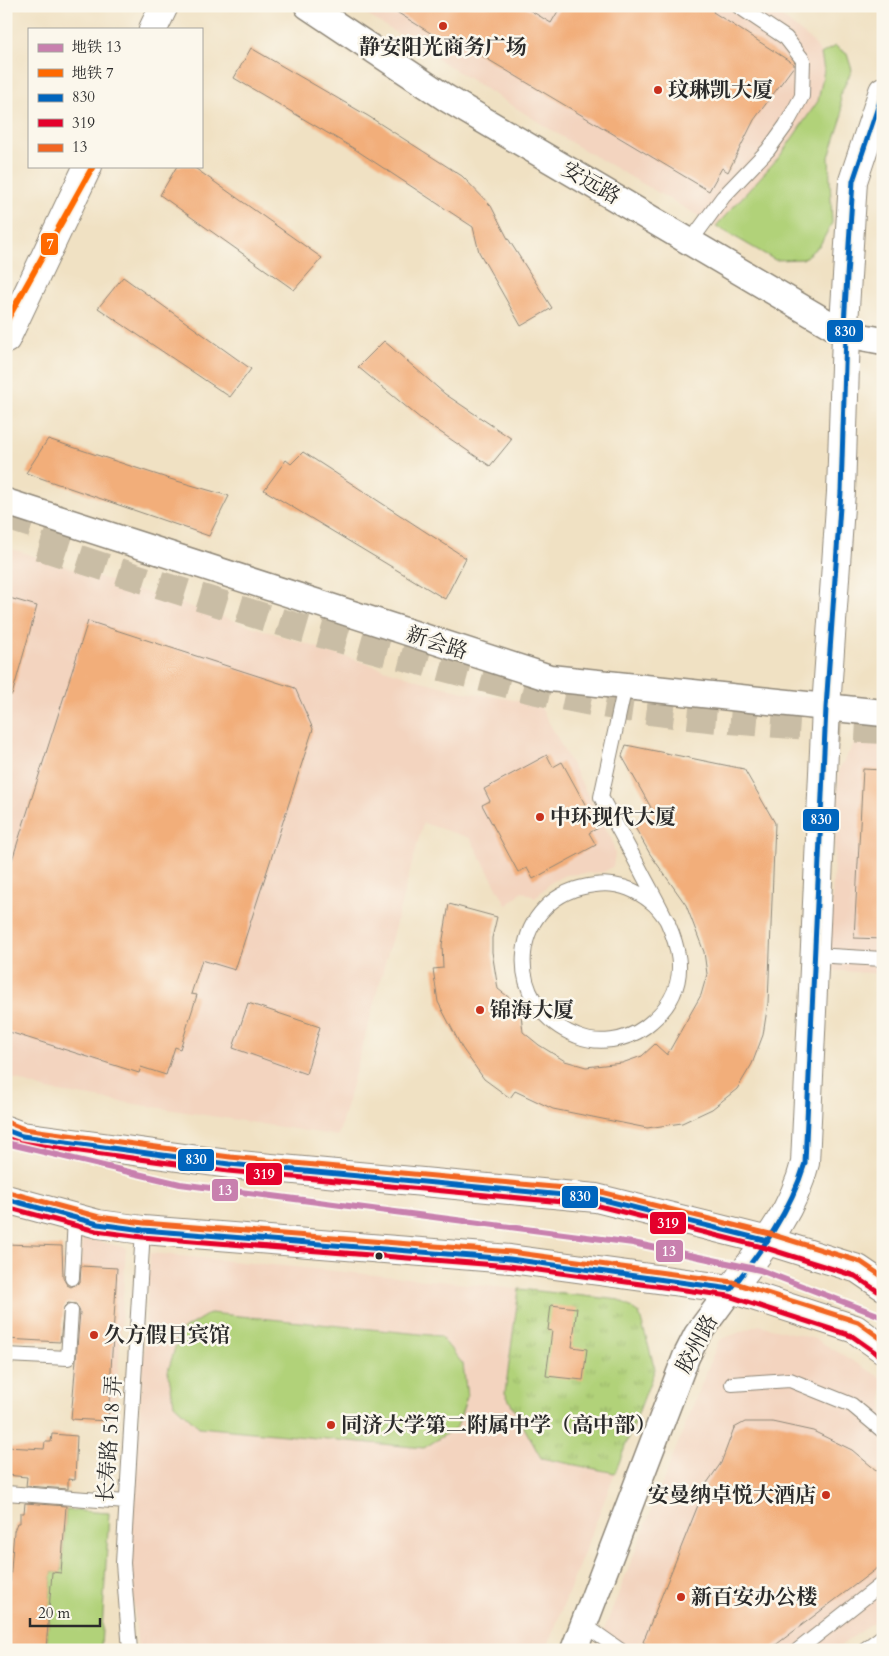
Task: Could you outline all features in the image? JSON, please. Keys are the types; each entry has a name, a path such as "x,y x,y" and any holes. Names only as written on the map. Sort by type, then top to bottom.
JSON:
{"main road":[{"path":"153,28 164,6"},
{"name":"胶州路","path":"731,1288 768,1241 794,1199 804,1163 826,708 841,492 846,334 844,324 853,181 883,91"},
{"path":"6,339 87,168"},
{"path":"6,1130 22,1136 230,1164 596,1198 768,1241 858,1269 883,1286"},
{"path":"6,1199 98,1224 143,1230 510,1259 731,1288 855,1329 883,1349"}],"street":[{"name":"安远路","path":"308,6 446,98 846,334 883,341"},
{"name":"新会路","path":"6,502 550,678 883,713"},
{"name":"胶州路","path":"574,1650 582,1624 686,1357 697,1335 731,1288"}],"lane":[{"path":"690,242 723,197 768,150 786,125 802,96 803,60 786,38 738,6"},
{"path":"625,686 601,796 668,922 678,946 679,971 672,996 658,1017 637,1032 612,1040 585,1040 561,1030 541,1013 527,990 522,964 526,938 538,914 564,893 580,886 605,883 630,889 652,902 668,922"},
{"path":"630,889 638,876 638,865"},
{"path":"814,955 883,959"},
{"path":"72,1278 75,1217"},
{"name":"长寿路 518 弄","path":"130,1650 122,1563 143,1230"},
{"path":"6,1355 68,1358 71,1311"},
{"path":"732,1384 790,1380 852,1406 883,1430"},
{"path":"6,1493 126,1502"},
{"path":"798,1650 883,1583"},
{"path":"582,1624 620,1650"},
{"path":"864,1650 883,1636"}],"shaded area":[{"path":"353,6 768,6 813,42 821,54 824,70 818,101 780,156 716,226 572,143"},
{"path":"6,547 418,680 459,691 539,704 612,840 615,854 613,866 604,872 565,875 550,883 535,898 522,891 507,906 470,838 423,823 338,1136 47,1090 6,1076"},
{"path":"883,725 883,974 828,970 839,769 856,741"},
{"path":"82,1237 126,1248 115,1421 71,1419"},
{"name":"同济大学第二附属中学（高中部）","path":"150,1253 519,1289 505,1393 541,1458 615,1473 546,1650 138,1650 130,1564"},
{"path":"759,1325 816,1339 883,1379 883,1619 869,1625 835,1650 596,1650 719,1340"}],"green space":[{"path":"835,46 847,54 852,70 840,95 842,117 829,157 832,223 820,245 803,259 775,260 716,226 780,156 818,101 824,70 821,54"},
{"path":"519,1289 620,1300 639,1313 655,1369 615,1473 541,1458 505,1393"},
{"path":"210,1313 440,1336 463,1364 467,1397 457,1427 424,1448 199,1427 174,1404 168,1371 180,1331"},
{"path":"66,1510 109,1513 101,1647 70,1645 69,1650 46,1650 52,1572 61,1573"}],"building":[{"name":"玟琳凯大厦","path":"387,6 523,6 551,23 561,6 715,6 713,12 794,64 794,66 754,120 728,172 722,168 709,191 457,41 453,47"},
{"path":"251,48 368,116 462,176 491,206 507,237 552,308 521,326 479,252 473,227 353,148 234,78"},
{"path":"176,168 195,168 322,258 294,290 160,195"},
{"path":"123,277 251,369 230,397 98,308"},
{"path":"384,341 445,394 512,439 490,466 421,419 358,367"},
{"path":"48,439 170,479 229,496 209,536 26,473"},
{"path":"303,452 466,558 445,599 264,490 286,460 291,464"},
{"path":"6,597 37,606 12,695 6,694"},
{"path":"88,621 295,688 313,729 235,970 202,960 191,994 197,995 180,1049 175,1047 166,1075 141,1067 139,1073 6,1031 6,879"},
{"path":"626,745 744,769 775,823 768,1003 763,1035 752,1064 737,1089 712,1109 682,1123 647,1128 553,1109 515,1091 510,1098 484,1079 462,1048 438,1002 433,969 443,968 442,945 449,904 497,917 492,938 492,952 498,989 511,999 516,1006 521,1015 523,1032 539,1045 565,1061 586,1067 622,1063 642,1056 655,1044 667,1055 701,995 707,974 704,952 686,905 650,854 633,824 654,813 622,756"},
{"name":"中环现代大厦","path":"547,755 553,767 562,762 598,828 589,833 596,845 533,879 527,868 518,872 482,805 490,801 484,789"},
{"path":"863,769 883,770 883,939 854,938"},
{"path":"248,1003 320,1027 306,1074 233,1048"},
{"path":"6,1244 62,1246 63,1278 67,1285 71,1287 80,1282 81,1266 117,1268 108,1421 71,1419 80,1312 76,1304 68,1303 64,1307 60,1342 6,1339"},
{"path":"551,1305 577,1308 572,1347 587,1349 583,1380 546,1376 552,1331 548,1330"},
{"path":"745,1422 772,1422 813,1431 852,1450 883,1476 883,1566 876,1569 769,1650 654,1650 643,1642 707,1483 721,1463 734,1428"},
{"path":"52,1434 77,1436 75,1480 68,1479 68,1489 26,1486 27,1477 6,1475 6,1447 44,1449 45,1442 51,1442"},
{"path":"25,1503 66,1506 61,1573 52,1572 46,1650 6,1650 6,1582 10,1582 14,1531 17,1523 20,1523 20,1513 24,1513"}],"tunnel":[{"path":"6,516 78,539"},
{"path":"39,546 182,592 374,649 555,695 608,705 697,717 883,730"}],"metro line":[{"name":"7","path":"6,322 92,168"},
{"name":"13","path":"6,1143 180,1184 633,1243 760,1270 883,1317"}],"transit line":[{"name":"830","path":"6,1199 98,1224 143,1230 510,1259 731,1289 754,1260 783,1214 799,1181 805,1163 826,708 841,492 846,334 844,324 853,181 883,92"},
{"name":"13","path":"9,1123 24,1129 230,1157 597,1191 770,1234 861,1262 883,1277"},
{"name":"830","path":"6,1130 22,1136 229,1164 596,1198 768,1241"},
{"name":"319","path":"6,1138 21,1143 228,1171 595,1205 766,1248 855,1276 879,1292"},
{"name":"13","path":"8,1192 99,1217 144,1223 511,1252 732,1282 858,1322 883,1340"},
{"name":"319","path":"6,1207 96,1231 142,1237 509,1266 729,1296 852,1336 879,1355"}],"place":[{"name":"静安阳光商务广场","path":"443,26"},
{"name":"玟琳凯大厦","path":"658,90"},
{"name":"中环现代大厦","path":"540,817"},
{"name":"锦海大厦","path":"480,1010"},
{"name":"久方假日宾馆","path":"94,1335"},
{"name":"同济大学第二附属中学（高中部）","path":"331,1425"},
{"name":"安曼纳卓悦大酒店","path":"826,1495"},
{"name":"新百安办公楼","path":"681,1597"}]}
